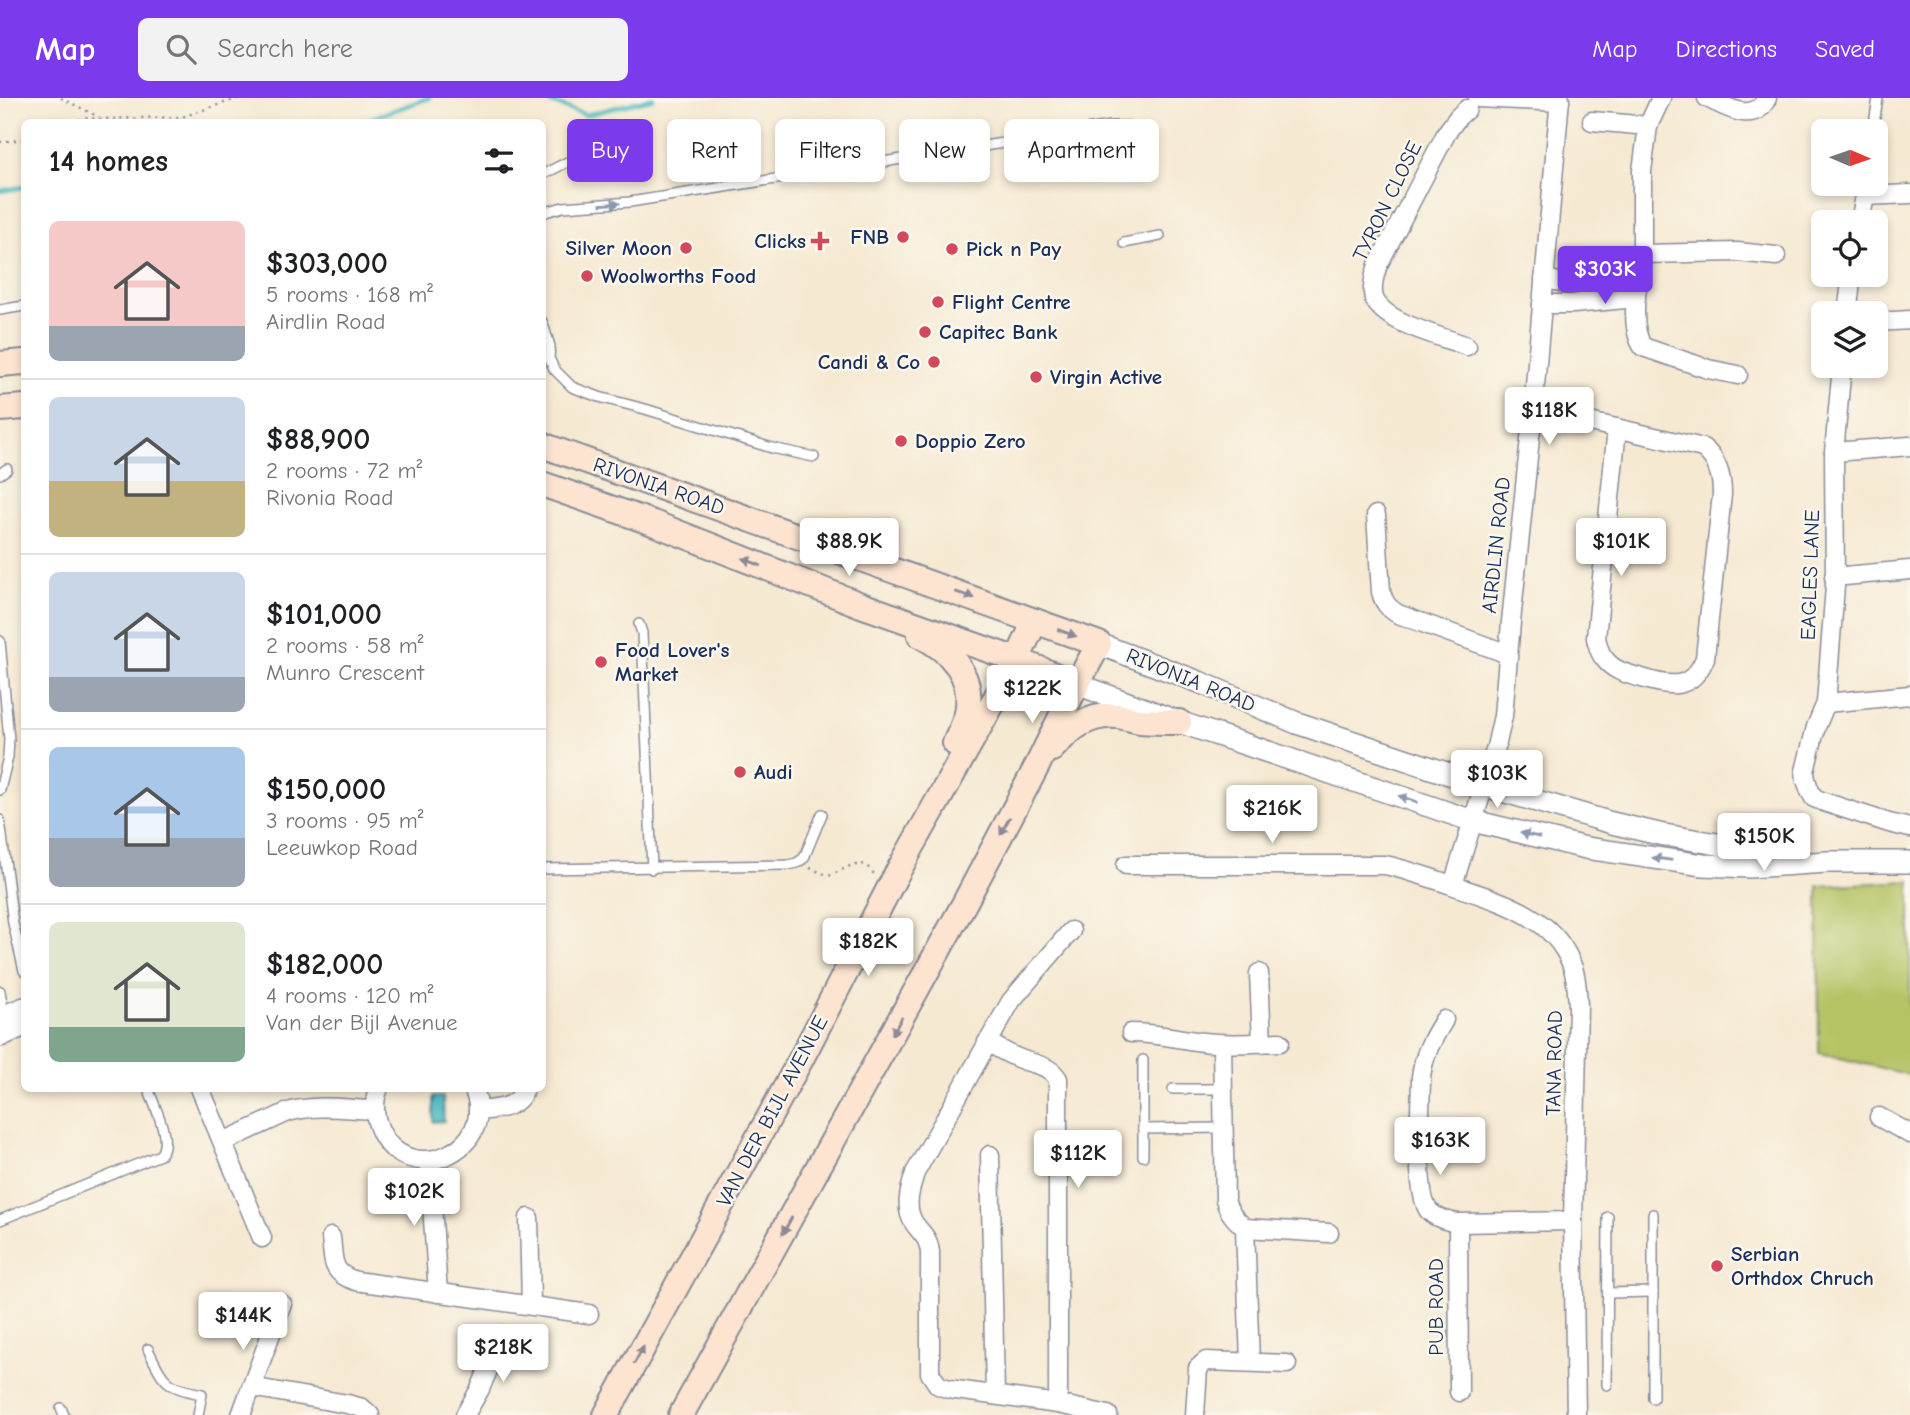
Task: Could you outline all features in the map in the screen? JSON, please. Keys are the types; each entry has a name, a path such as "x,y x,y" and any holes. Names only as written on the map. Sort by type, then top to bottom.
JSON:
{"main road":[{"path":"0,364 21,362"},
{"path":"0,409 21,407"},
{"name":"RIVONIA ROAD","path":"546,445 1099,644"},
{"name":"RIVONIA ROAD","path":"546,485 653,523 861,606 1017,660 1077,684"},
{"path":"546,500 653,523"},
{"path":"861,606 943,649 962,671 967,684 968,709 964,722 892,882"},
{"name":"VAN DER BIJL AVENUE","path":"607,1415 800,1061 892,882 1017,660 1035,621"},
{"path":"681,1415 826,1156 1037,766 1099,644"},
{"path":"1037,766 1064,736 1086,720 1119,716 1139,721 1179,722"}],"street":[{"path":"1661,98 1648,126 1642,171 1642,254 1636,294 1637,336 1643,347 1708,369 1738,375"},
{"path":"1707,98 1748,113 1760,109 1767,98"},
{"name":"TYRON CLOSE","path":"1468,346 1392,317 1378,305 1374,298 1373,284 1378,265 1440,143 1452,124 1474,102 1559,104"},
{"name":"AIRDLIN ROAD","path":"1485,786 1503,716 1534,409 1559,104"},
{"path":"1592,121 1648,126"},
{"path":"1888,192 1910,194"},
{"path":"1642,254 1737,252 1776,256"},
{"path":"1545,279 1636,294"},
{"path":"1542,304 1573,304 1636,294"},
{"path":"1888,321 1910,320"},
{"name":"EAGLES LANE","path":"1841,378 1834,452 1835,577 1826,702 1813,738 1805,771 1806,779 1814,797 1824,803 1910,828"},
{"path":"1534,409 1618,428 1703,449 1717,464 1722,494 1704,658 1694,676 1677,684 1665,685 1618,671 1602,657 1596,638 1618,428"},
{"path":"1834,452 1910,446"},
{"path":"1376,515 1381,592 1383,601 1389,608 1398,614 1508,654"},
{"path":"1835,577 1910,570"},
{"name":"RIVONIA ROAD","path":"1099,644 1297,723 1485,786 1659,834 1827,862"},
{"name":"RIVONIA ROAD","path":"1077,684 1179,722 1473,821 1586,848 1703,865 1749,867 1827,862"},
{"path":"1826,702 1910,695"},
{"path":"1453,885 1485,786"},
{"path":"1827,862 1910,862"},
{"name":"TANA ROAD","path":"1126,866 1373,864 1396,867 1526,912 1550,930 1572,963 1577,982 1573,1221 1576,1415"},
{"path":"1071,930 1011,1001 987,1042 915,1174 910,1190 909,1213 928,1241 930,1252 930,1367 933,1380 943,1388 1058,1404 1108,1415"},
{"path":"1131,1033 1154,1033 1222,1044 1271,1042 1259,973"},
{"path":"8,1026 21,1011"},
{"path":"1444,1020 1428,1047 1421,1077 1420,1183 1425,1205 1430,1213 1443,1220 1458,1223 1573,1221"},
{"path":"987,1042 1016,1058 1048,1068 1058,1079 1058,1404"},
{"path":"1222,1044 1227,1207 1232,1216 1245,1228 1329,1233"},
{"path":"202,1092 262,1238"},
{"path":"377,1092 375,1110 382,1136 402,1155 429,1161 444,1158 457,1151 468,1140 478,1111 475,1092"},
{"path":"478,1111 511,1106 524,1092"},
{"path":"223,1142 300,1108 375,1110"},
{"path":"1879,1116 1910,1134"},
{"path":"990,1155 995,1395"},
{"path":"429,1161 438,1293"},
{"path":"529,1218 531,1306"},
{"name":"PUB ROAD","path":"1458,1223 1460,1392"},
{"path":"1245,1228 1250,1362"},
{"path":"331,1237 337,1272 356,1281 589,1314"},
{"path":"242,1415 282,1304"},
{"path":"465,1415 480,1389 503,1335"},
{"path":"1195,1415 1197,1373 1201,1363 1209,1360 1287,1364"},
{"path":"251,1387 347,1404 362,1408 370,1415"}],"lane":[{"path":"1875,119 1878,98"},
{"path":"546,212 563,207 630,202 1004,142"},
{"path":"546,173 567,162"},
{"path":"1124,243 1160,236"},
{"path":"0,310 21,306"},
{"path":"546,334 550,346 546,355 554,369 572,387 585,393 772,448 814,457"},
{"path":"639,624 642,633 652,869"},
{"path":"0,641 9,739 8,757 0,790"},
{"path":"546,869 788,865 804,858 822,814"},
{"path":"0,820 13,923 21,958"},
{"path":"0,991 8,1026"},
{"path":"1143,1060 1143,1156"},
{"path":"1173,1089 1223,1089"},
{"path":"0,1220 160,1155 165,1147 165,1137 149,1092"},
{"path":"1143,1129 1224,1128"},
{"path":"1653,1214 1653,1398"},
{"path":"1607,1385 1608,1217"},
{"path":"1608,1293 1653,1292"},
{"path":"148,1349 164,1380 181,1390 202,1394 198,1415"}],"path":[{"path":"61,98 103,119"},
{"path":"80,119 182,117 239,98"},
{"path":"0,142 21,139"},
{"path":"797,863 829,876 850,866 865,864 892,882"}],"green space":[{"path":"1910,881 1910,1075 1819,1053 1818,886"}],"water":[{"path":"433,1097 443,1097 444,1121 433,1122"}],"waterway":[{"path":"369,119 429,98"},
{"path":"538,98 586,115 653,98"},
{"path":"0,191 21,188"}],"place":[{"name":"FNB","path":"903,237"},
{"name":"Clicks","path":"820,241"},
{"name":"Silver Moon","path":"686,248"},
{"name":"Pick n Pay","path":"952,249"},
{"name":"Woolworths Food","path":"587,276"},
{"name":"Flight Centre","path":"938,302"},
{"name":"Capitec Bank","path":"925,332"},
{"name":"Candi & Co","path":"934,362"},
{"name":"Virgin Active","path":"1036,377"},
{"name":"Doppio Zero","path":"901,441"},
{"name":"Food Lover's Market","path":"601,662"},
{"name":"Audi","path":"740,772"},
{"name":"Serbian Orthdox Chruch","path":"1717,1266"}]}
